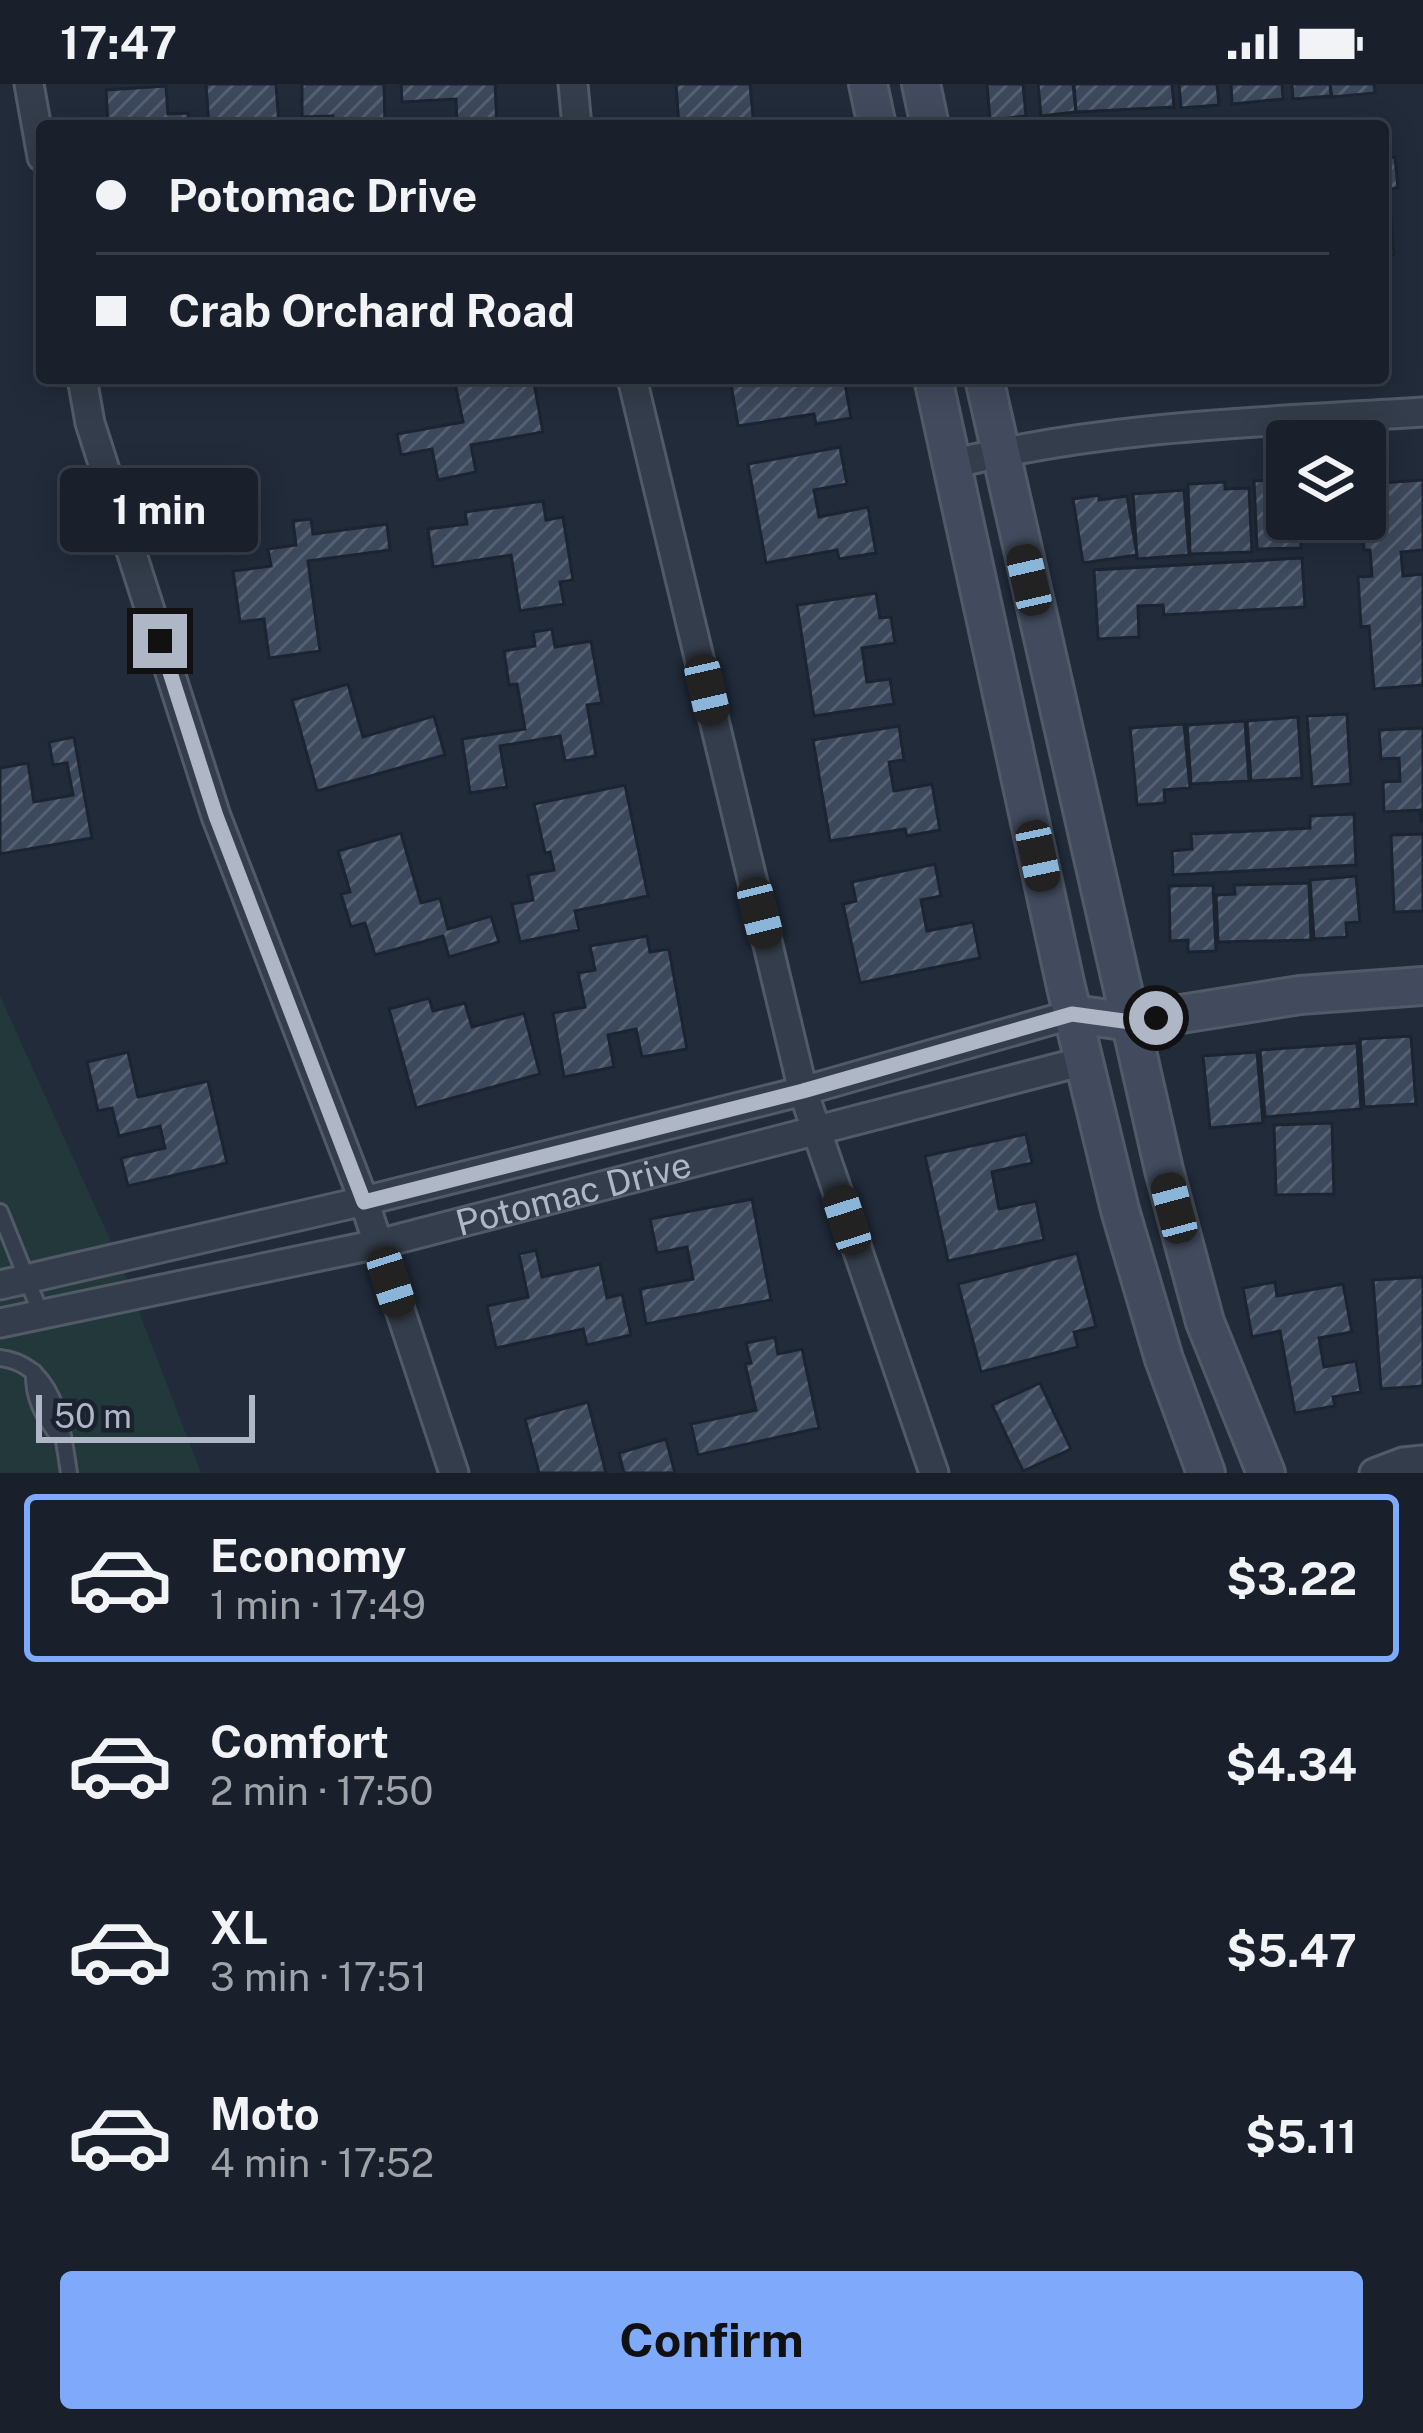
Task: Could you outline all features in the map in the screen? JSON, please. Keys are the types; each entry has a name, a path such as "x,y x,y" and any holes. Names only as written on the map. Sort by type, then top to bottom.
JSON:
{"main road":[{"path":"868,84 876,120"},
{"path":"921,84 929,120"},
{"path":"934,384 1072,1014 1120,1210 1164,1359 1207,1473"},
{"path":"985,384 1163,1170 1205,1322 1266,1473"},
{"name":"Potomac Drive","path":"1072,1014 1131,1022 1300,995 1423,986"},
{"name":"Potomac Drive","path":"1084,1061 1131,1022"}],"street":[{"path":"29,84 36,123"},
{"path":"573,84 576,120"},
{"path":"83,384 90,423 216,816 364,1202 454,1473"},
{"path":"633,384 803,1091 934,1473"},
{"path":"953,464 1144,430 1423,412"},
{"name":"Potomac Drive","path":"14,1282 364,1202 803,1091 1072,1014"},
{"name":"Potomac Drive","path":"0,1323 378,1244 1084,1061"},
{"path":"1374,1473 1423,1460"}],"lane":[{"path":"0,1212 14,1282 41,1314"},
{"path":"0,1358 18,1360 51,1393 69,1473"}],"green space":[{"path":"0,996 118,1257 201,1473 0,1473"}],"building":[{"path":"206,84 276,84 279,120 209,120"},
{"path":"302,84 384,84 385,120 302,117"},
{"path":"401,84 495,84 497,120 457,120 456,99 402,102"},
{"path":"676,84 750,84 753,120 679,120"},
{"path":"987,84 1023,84 1026,116 990,120"},
{"path":"1038,84 1073,84 1076,112 1041,116"},
{"path":"1074,84 1172,84 1174,107 1076,112"},
{"path":"1179,84 1217,84 1219,105 1181,108"},
{"path":"1231,84 1282,84 1283,99 1232,104"},
{"path":"1292,84 1330,84 1331,96 1293,99"},
{"path":"1330,84 1374,84 1375,93 1332,97"},
{"path":"166,86 168,114 188,113 189,120 108,120 106,90"},
{"path":"1395,157 1398,188 1389,189 1389,158"},
{"path":"1389,208 1394,255 1389,255"},
{"path":"455,384 534,384 543,432 471,445 476,472 438,480 432,449 401,455 397,434 463,422"},
{"path":"731,384 845,384 851,418 816,424 814,414 738,426"},
{"path":"840,447 847,484 814,490 819,517 868,507 876,553 839,559 837,550 766,563 748,464"},
{"path":"1266,480 1266,540 1301,540 1301,548 1257,549 1254,481"},
{"path":"1423,480 1423,550 1401,552 1403,576 1423,574 1423,685 1374,689 1369,626 1361,627 1358,577 1372,576 1370,550 1364,550 1363,540 1386,540 1386,483"},
{"path":"1225,482 1225,489 1249,488 1252,552 1190,554 1188,484"},
{"path":"1184,490 1189,555 1137,559 1133,494"},
{"path":"1099,495 1099,500 1127,496 1137,555 1083,563 1073,499"},
{"path":"543,501 546,520 563,517 573,580 560,582 564,604 520,611 511,555 433,567 428,529 467,524 465,512"},
{"path":"311,519 313,534 387,524 390,550 308,561 320,651 269,658 264,619 240,622 233,571 271,566 268,549 296,545 293,521"},
{"path":"1302,558 1305,607 1164,615 1163,605 1138,606 1139,637 1098,639 1094,570"},
{"path":"876,593 880,618 891,617 895,643 862,648 867,682 890,679 894,704 814,716 797,605"},
{"path":"552,629 555,647 591,641 602,703 587,705 596,756 565,761 560,736 500,746 507,787 470,793 462,739 525,729 517,684 509,685 504,651 535,646 533,632"},
{"path":"348,684 363,737 434,716 445,755 317,791 292,700"},
{"path":"1347,714 1351,784 1312,787 1307,716"},
{"path":"1298,717 1302,778 1251,781 1247,721"},
{"path":"1245,721 1249,781 1191,784 1187,725"},
{"path":"1184,724 1190,788 1164,790 1165,803 1137,805 1130,728"},
{"path":"899,726 904,760 889,762 894,791 932,784 940,830 907,836 905,829 830,841 813,740"},
{"path":"1423,728 1421,821 1420,810 1384,812 1383,782 1400,781 1399,758 1381,759 1379,730"},
{"path":"74,737 92,838 0,854 0,768 28,763 34,802 73,795 67,763 53,765 49,742"},
{"path":"625,785 648,896 575,911 579,930 520,942 512,904 533,900 528,875 554,870 550,852 545,853 534,804"},
{"path":"1354,814 1356,865 1173,875 1172,851 1192,849 1191,834 1310,828 1310,816"},
{"path":"401,833 421,903 440,898 448,929 491,916 499,942 449,957 443,936 375,955 365,923 351,927 341,894 350,892 338,851"},
{"path":"1423,834 1423,911 1394,912 1391,835"},
{"path":"935,864 941,896 921,900 927,931 973,922 980,958 860,983 843,904 856,901 852,882"},
{"path":"1356,876 1360,922 1346,923 1347,937 1314,939 1310,880"},
{"path":"1309,883 1311,940 1218,942 1216,895 1235,894 1234,885"},
{"path":"1213,885 1216,951 1188,952 1188,940 1170,941 1169,886"},
{"path":"647,936 650,952 669,949 687,1049 642,1057 636,1029 608,1035 614,1067 564,1077 553,1013 585,1007 578,973 595,970 590,946"},
{"path":"429,998 433,1011 465,1003 472,1027 524,1013 540,1074 416,1108 389,1009"},
{"path":"1411,1036 1416,1104 1364,1107 1360,1039"},
{"path":"1357,1043 1361,1109 1265,1117 1260,1050"},
{"path":"128,1052 138,1097 208,1081 227,1163 128,1186 121,1158 165,1148 160,1126 119,1136 112,1108 98,1111 87,1062"},
{"path":"1257,1052 1263,1123 1210,1128 1203,1056"},
{"path":"1332,1123 1334,1194 1276,1195 1274,1125"},
{"path":"1026,1134 1032,1163 992,1172 999,1209 1036,1201 1044,1240 948,1261 925,1156"},
{"path":"752,1199 771,1300 646,1324 640,1289 693,1279 687,1247 657,1253 650,1219"},
{"path":"536,1250 542,1277 600,1264 607,1298 622,1294 631,1335 587,1345 583,1329 496,1348 487,1306 528,1297 519,1254"},
{"path":"1077,1253 1096,1327 1074,1332 1078,1347 981,1372 958,1284"},
{"path":"1423,1277 1423,1386 1381,1389 1373,1280"},
{"path":"1275,1282 1277,1296 1343,1284 1352,1332 1319,1338 1324,1367 1356,1361 1361,1392 1333,1397 1335,1406 1295,1413 1280,1331 1252,1337 1243,1288"},
{"path":"775,1337 778,1354 802,1349 819,1428 698,1455 691,1424 756,1410 745,1364 751,1363 746,1343"},
{"path":"1040,1383 1071,1449 1023,1471 992,1405"},
{"path":"588,1402 606,1473 539,1473 525,1419"},
{"path":"666,1439 675,1473 624,1473 619,1453"}],"route":[{"path":"160,641 216,816 364,1202 803,1091 1072,1014 1131,1022 1156,1018"}]}
